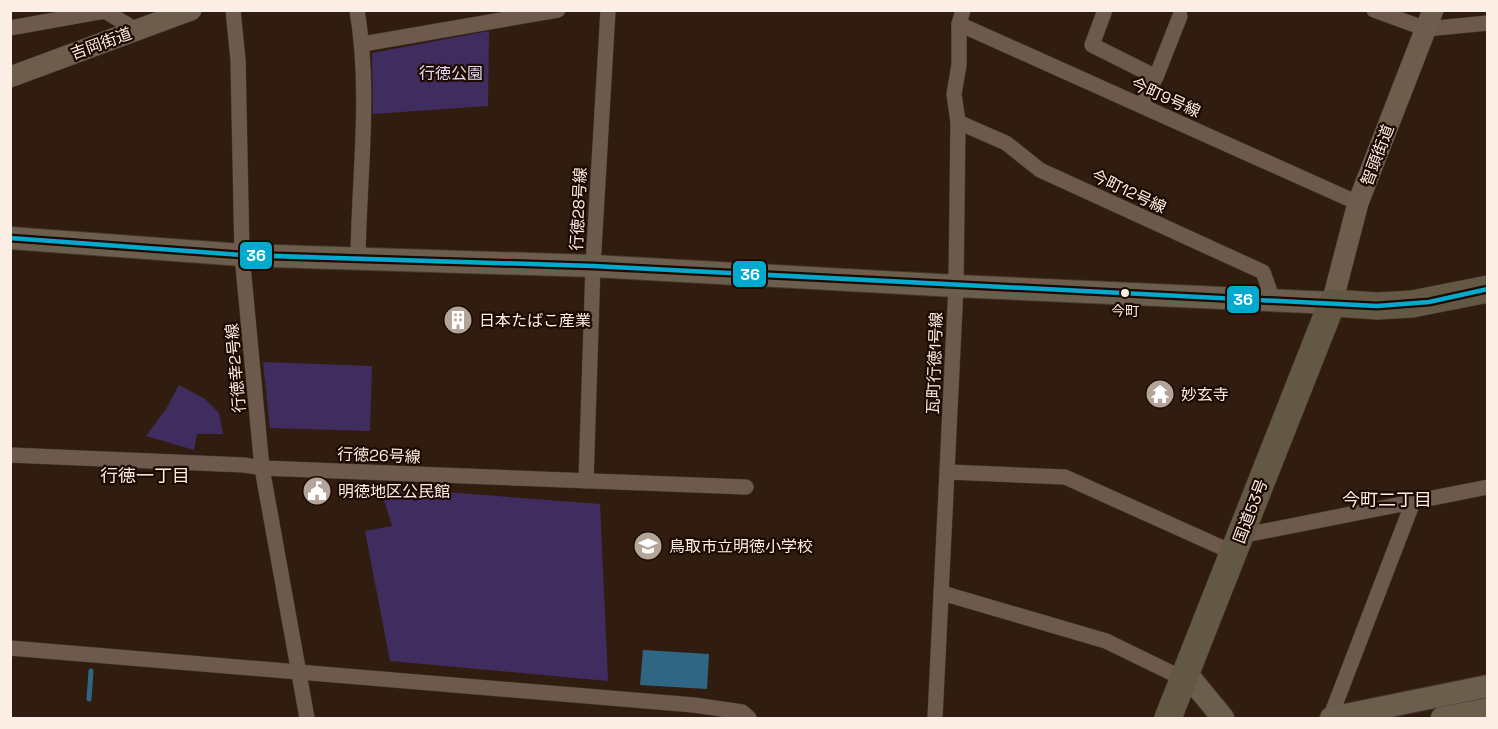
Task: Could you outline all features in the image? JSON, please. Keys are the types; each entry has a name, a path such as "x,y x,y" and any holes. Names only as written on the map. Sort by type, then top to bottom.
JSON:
{"highway":[{"path":"1332,303 1377,306 1412,304 1488,290"},
{"name":"国道53号","path":"1168,718 1332,303"}],"main road":[{"path":"10,238 242,255 593,266 956,286 1332,303"},
{"path":"1185,676 1224,718"},
{"path":"1330,718 1488,686"},
{"path":"1442,718 1488,709"}],"street":[{"name":"吉岡街道","path":"10,77 191,10"},
{"name":"行徳幸2号線","path":"233,10 238,60 242,255 262,468 307,718"},
{"path":"357,10 363,44 365,100 358,258"},
{"path":"363,44 558,10"},
{"name":"行徳28号線","path":"586,481 593,266 608,10"},
{"path":"1105,10 1092,45 1156,77"},
{"path":"1374,10 1430,20 1488,23"},
{"path":"10,28 105,11 136,30"},
{"path":"1141,105 1156,77 1180,16"},
{"name":"今町9号線","path":"961,17 1141,105 1358,203"},
{"name":"瓦町行徳1号線","path":"935,718 956,286 958,122 954,94 959,65 961,17"},
{"name":"智頭街道","path":"1332,303 1358,203 1430,20"},
{"name":"今町12号線","path":"958,122 1006,143 1040,170 1263,272 1273,300"},
{"name":"行徳26号線","path":"10,455 244,465 262,468 746,487"},
{"path":"948,472 1065,477 1237,545 1413,502 1488,487"},
{"path":"1330,718 1413,502"},
{"path":"942,592 1106,641 1185,676"},
{"path":"10,648 694,705 742,712 749,718"}],"green space":[{"name":"行徳公園","path":"489,31 488,106 373,114 372,53"},
{"path":"263,362 372,366 370,431 270,428"},
{"path":"179,385 205,399 219,413 223,434 197,434 194,450 146,436 166,409"},
{"path":"380,487 600,504 608,681 390,661 365,531 392,526"}],"water":[{"path":"643,650 709,654 707,689 640,685"}],"waterway":[{"path":"89,699 91,671"}],"transit line":[{"name":"36","path":"10,238 242,255 593,266 1377,306 1429,302 1488,289"}],"place":[{"name":"今町","path":"1125,293"},
{"name":"日本たばこ産業","path":"458,320"},
{"name":"妙玄寺","path":"1160,394"},
{"name":"明徳地区公民館","path":"317,491"},
{"name":"鳥取市立明徳小学校","path":"648,546"}],"district":[{"name":"行徳一丁目","path":"145,476"},
{"name":"今町二丁目","path":"1387,500"}]}
